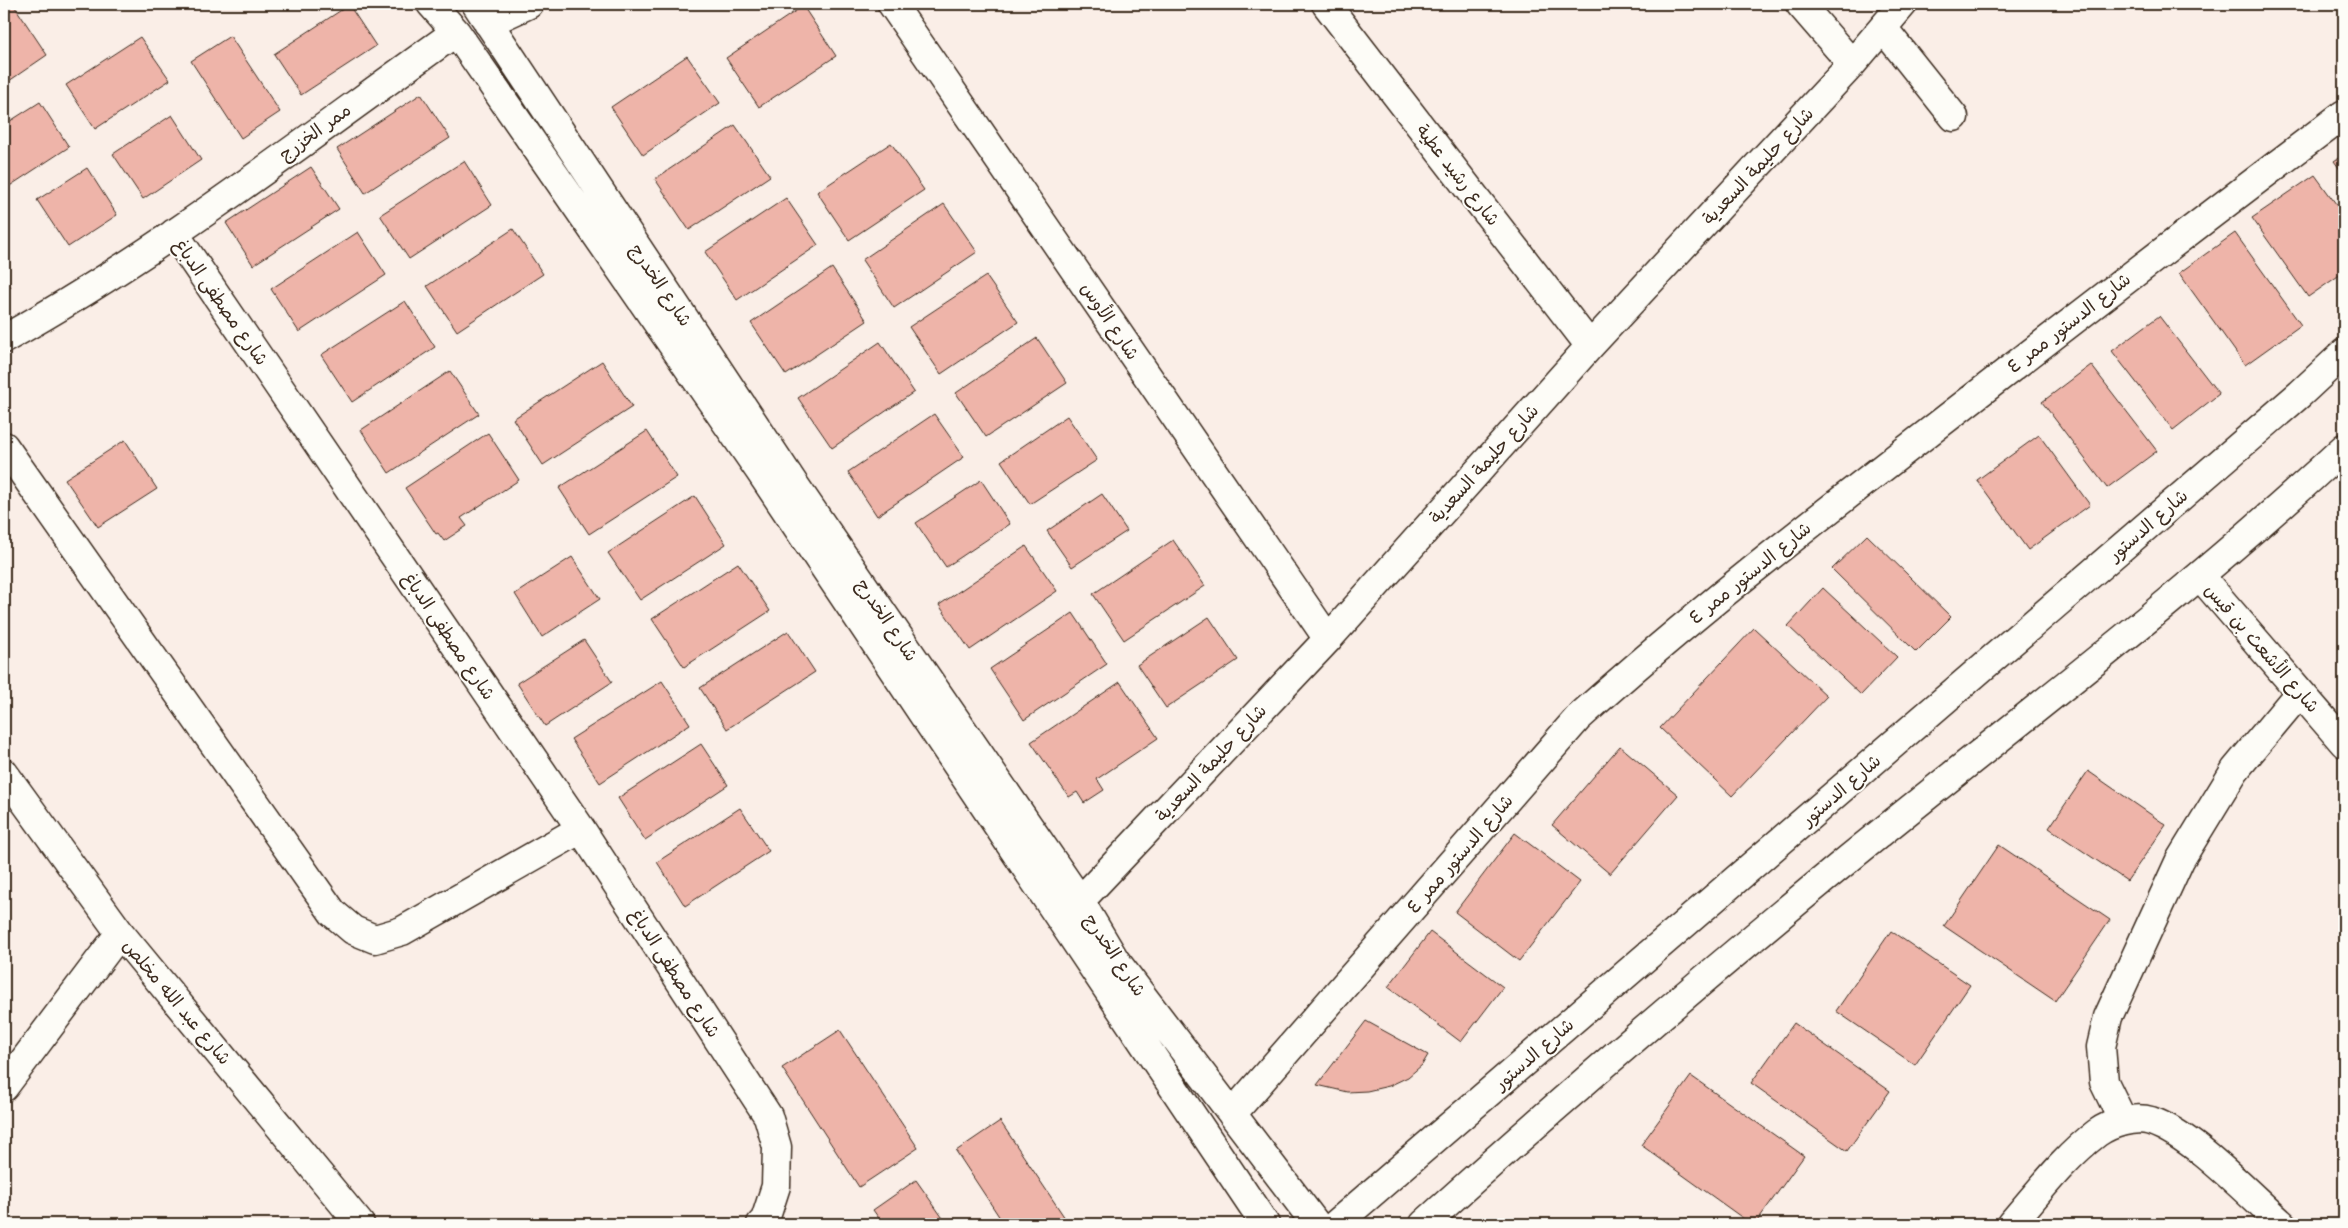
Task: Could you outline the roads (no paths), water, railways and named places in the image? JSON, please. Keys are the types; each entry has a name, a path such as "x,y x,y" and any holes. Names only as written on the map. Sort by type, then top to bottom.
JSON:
{"street":[{"name":"شارع الخدرج","path":"431,4 456,32 759,470 1265,1224"},
{"path":"482,14 529,4"},
{"name":"شارع الأوس","path":"892,4 1328,639"},
{"name":"شارع رشيد عطية","path":"1326,4 1590,346"},
{"path":"1800,4 1852,64"},
{"name":"شارع حليمة السعدية","path":"1059,919 1080,901 1328,639 1590,346 1852,64 1904,4"},
{"name":"شارع الخدرج","path":"482,14 794,484 1080,901 1115,960 1316,1224"},
{"path":"1883,28 1954,118"},
{"name":"ممر الخزرج","path":"174,233 456,32"},
{"name":"شارع الدستور ممر ٤","path":"1232,1114 1578,718 1744,576 2135,272 2344,114"},
{"name":"شارع مصطفى الدباغ","path":"4,339 111,275 174,233 581,829 768,1116 777,1147 776,1186 761,1224"},
{"name":"شارع الدستور","path":"1336,1224 2300,394 2344,353"},
{"path":"4,446 334,913 352,930 375,939 402,931 581,829"},
{"path":"1424,1224 1548,1111 1826,878 2200,576 2344,448"},
{"name":"شارع الأشعث بن قيس","path":"2200,576 2344,743"},
{"path":"2123,1121 2104,1082 2101,1047 2108,1017 2180,860 2235,770 2300,692"},
{"name":"شارع عبد الله مخلص","path":"4,773 120,933 360,1224"},
{"path":"4,1087 120,933"},
{"path":"2011,1224 2072,1154 2099,1132 2123,1121 2150,1120 2173,1131 2203,1153 2282,1224"}]}
